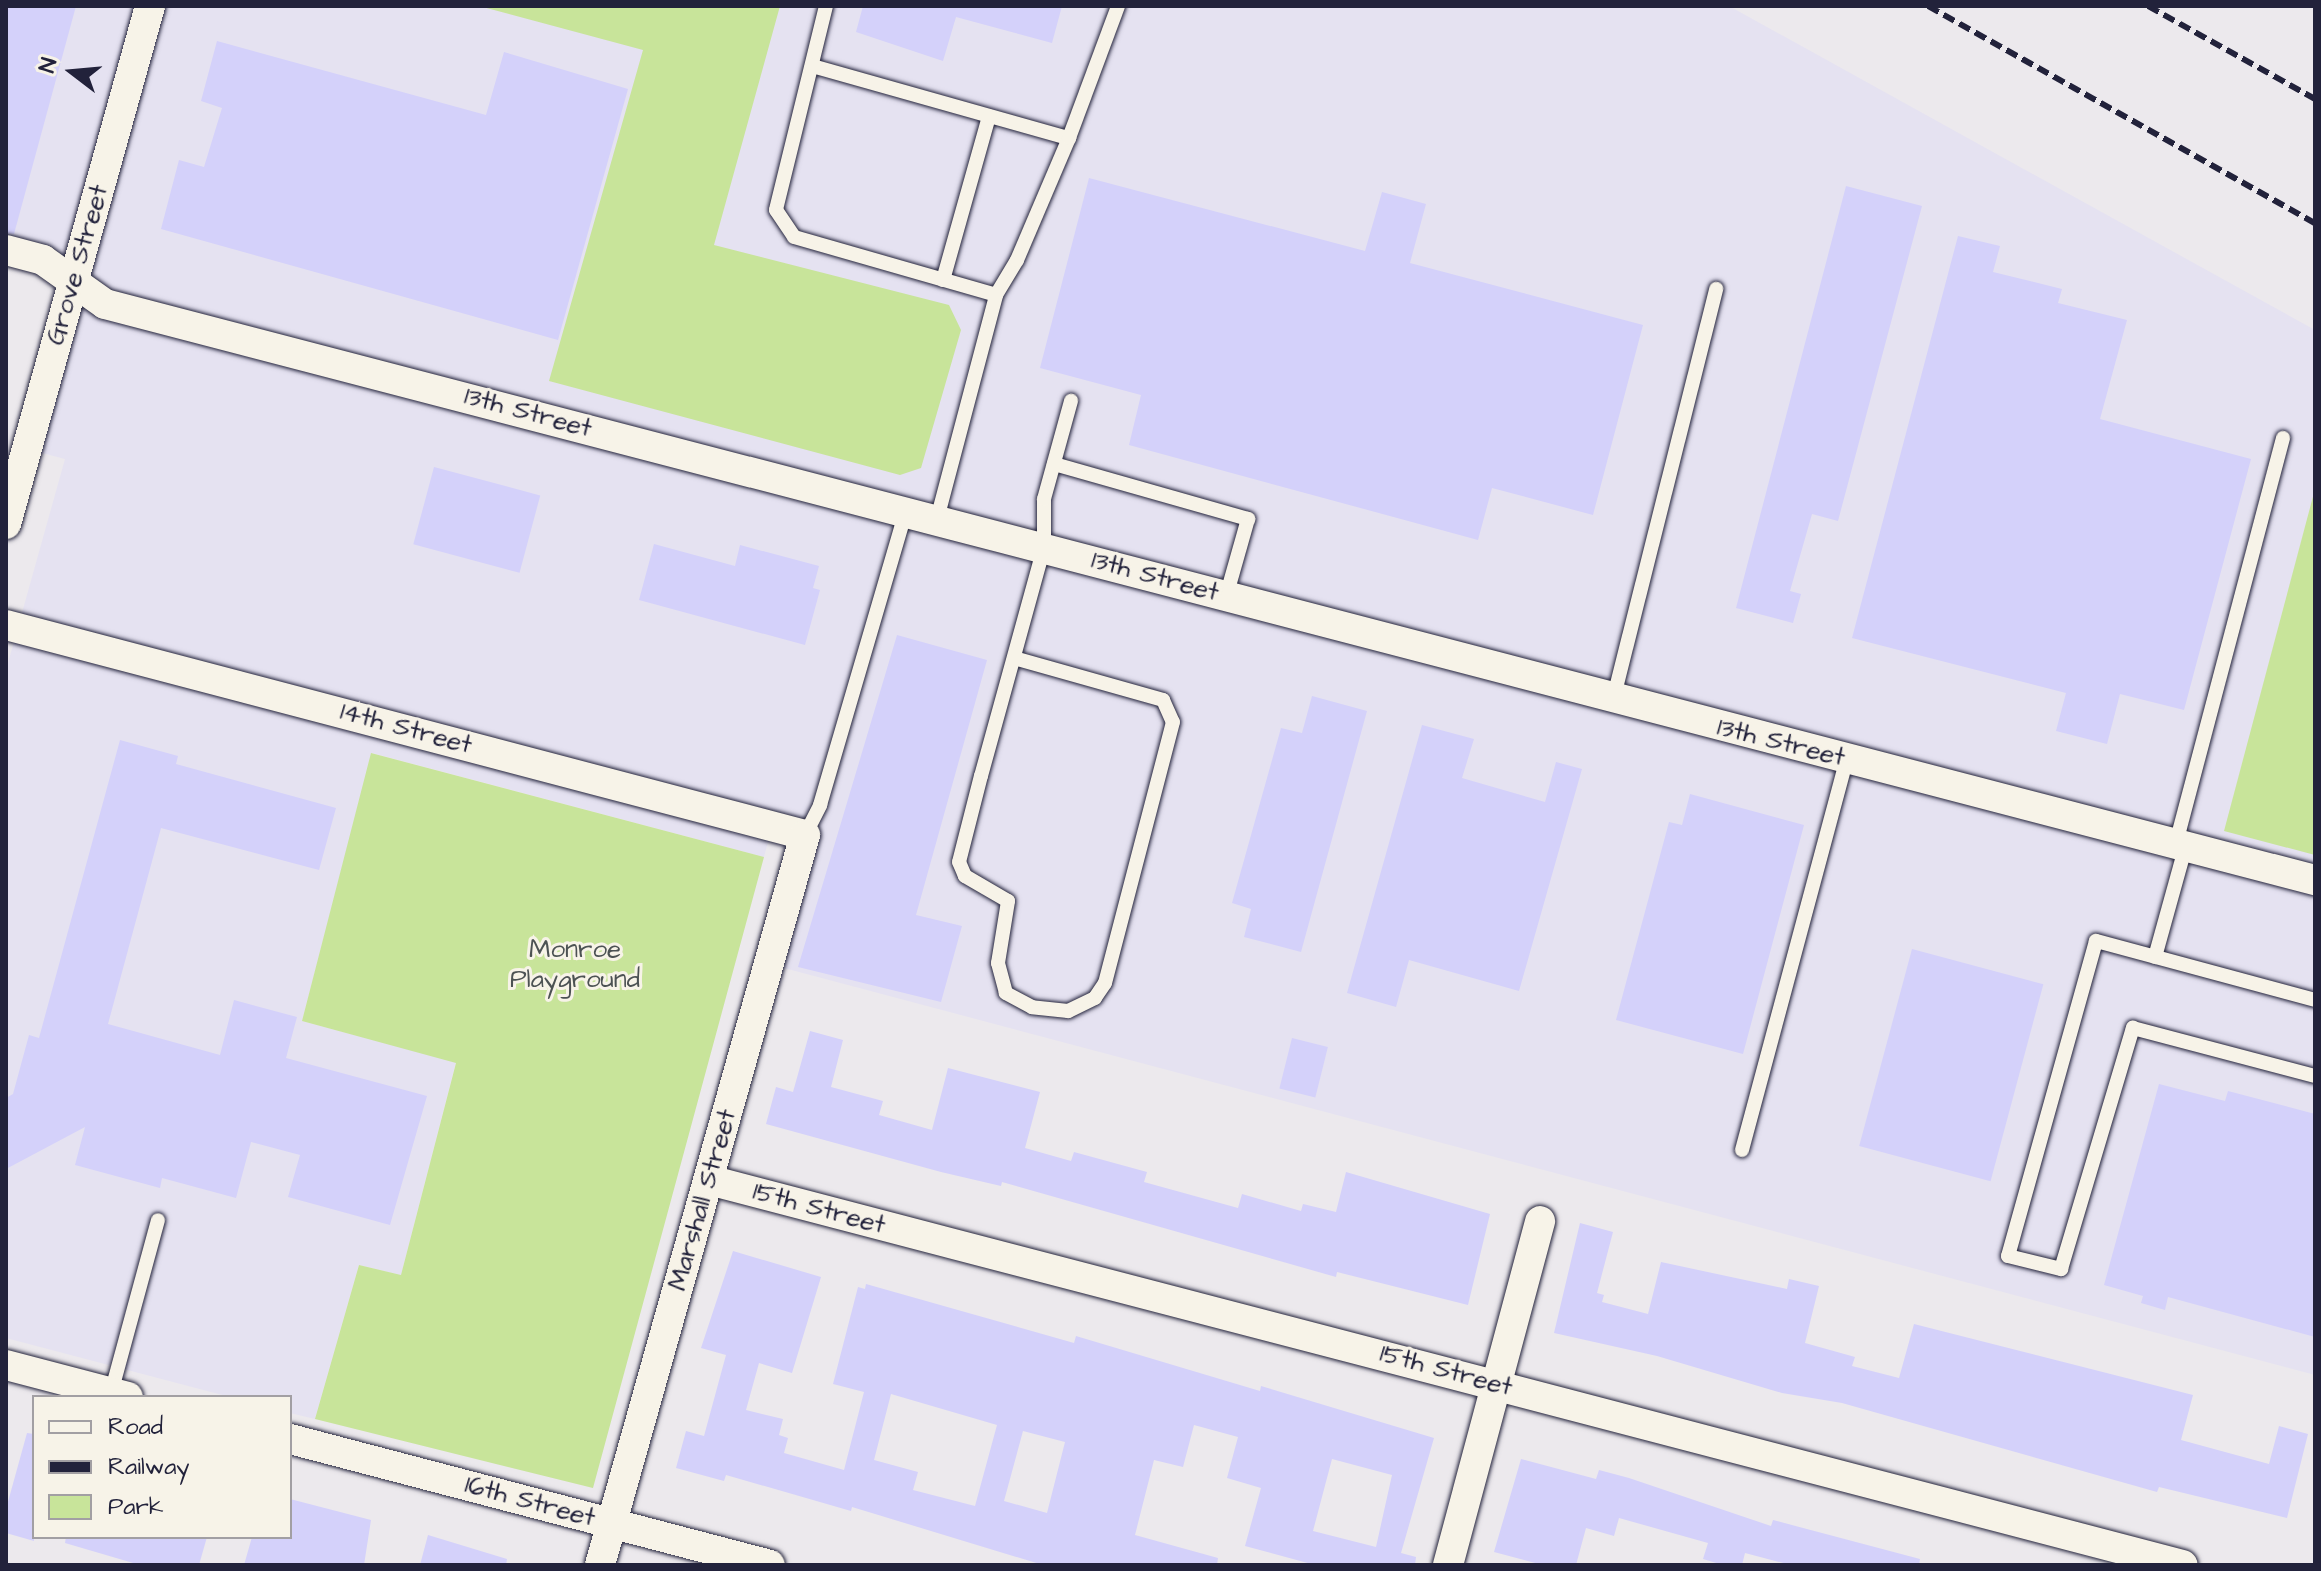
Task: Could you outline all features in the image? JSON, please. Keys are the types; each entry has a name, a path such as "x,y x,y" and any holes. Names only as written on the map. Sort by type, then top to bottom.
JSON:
{"street":[{"name":"Grove Street","path":"6,524 11,487 73,282 150,6"},
{"name":"13th Street","path":"6,250 43,260 105,304 937,519 1612,700 2315,880"},
{"name":"14th Street","path":"6,625 805,835"},
{"name":"Marshall Street","path":"600,1565 805,835"},
{"name":"15th Street","path":"709,1180 2183,1565"},
{"path":"1448,1565 1540,1221"},
{"path":"6,1365 119,1395"},
{"name":"16th Street","path":"292,1440 770,1565"}],"lane":[{"path":"826,6 776,210 794,237 996,295"},
{"path":"937,519 996,295 1017,260 1069,138 1118,6"},
{"path":"812,66 1069,138"},
{"path":"943,280 989,116"},
{"path":"1612,700 1716,289"},
{"path":"1014,658 1163,700 1173,722 1105,983 1095,998 1068,1011 1032,1007 1006,993 998,963 1008,901 960,869 1014,658 1044,548 1044,499 1071,401"},
{"path":"2155,957 2283,438"},
{"path":"1054,464 1248,519 1226,597"},
{"path":"805,835 820,805 906,511"},
{"path":"1742,1150 1847,759"},
{"path":"2315,1000 2096,941 2008,1256 2061,1269 2133,1028 2315,1076"},
{"path":"119,1395 135,1298 158,1220"}],"shaded area":[{"path":"6,6 1729,6 2315,330 2315,1375 769,964 805,836 772,827 764,857 372,753 302,1021 456,1062 401,1275 359,1265 315,1419 292,1413 292,1395 222,1395 6,1338 6,670 65,459 27,449 73,282 6,250"}],"green space":[{"path":"479,6 780,6 714,245 949,305 961,330 921,468 900,475 549,381 643,50"},
{"path":"2315,489 2315,855 2224,831"},
{"name":"Monroe Playground","path":"371,753 764,857 593,1488 315,1419 359,1265 401,1275 456,1063 302,1021"}],"building":[{"path":"6,6 76,6 14,234 6,233"},
{"path":"863,6 1062,6 1052,43 956,17 943,61 856,32"},
{"path":"217,41 486,115 504,52 628,89 558,340 161,229 179,160 204,167 222,108 201,101"},
{"path":"1089,178 1365,251 1382,192 1426,204 1410,263 1643,325 1593,515 1492,488 1478,540 1129,445 1141,395 1040,368"},
{"path":"1846,186 1922,206 1838,521 1812,514 1790,591 1801,594 1793,623 1736,608"},
{"path":"1958,236 2000,246 1993,272 2062,289 2058,303 2127,320 2100,419 2251,459 2184,710 2120,694 2107,744 2056,731 2066,693 1852,638"},
{"path":"434,467 540,495 520,573 413,544"},
{"path":"654,544 735,566 740,545 819,566 813,588 820,590 805,645 639,600"},
{"path":"897,635 987,660 916,915 962,926 941,1002 798,967"},
{"path":"1312,696 1367,711 1301,952 1244,937 1251,909 1232,903 1281,728 1302,733"},
{"path":"1422,725 1474,739 1462,778 1545,802 1556,762 1582,769 1519,991 1409,960 1396,1007 1347,993"},
{"path":"120,740 178,756 176,764 336,808 319,870 161,828 108,1024 220,1055 234,1000 297,1017 286,1058 427,1096 390,1225 288,1197 300,1155 251,1142 236,1198 162,1178 160,1188 75,1165 85,1127 6,1169 6,1098 13,1094 29,1035 39,1038"},
{"path":"1690,794 1804,825 1743,1054 1616,1020 1669,822 1682,825"},
{"path":"1912,949 2043,984 1991,1181 1859,1146"},
{"path":"810,1031 843,1040 831,1087 883,1101 879,1115 932,1130 948,1068 1040,1092 1025,1148 1071,1161 1074,1152 1147,1172 1144,1182 1238,1208 1242,1194 1301,1211 1303,1204 1336,1212 1346,1172 1490,1214 1468,1305 1337,1272 1336,1277 1002,1182 1001,1186 941,1172 766,1124 776,1087 793,1092"},
{"path":"1292,1038 1328,1047 1315,1097 1279,1088"},
{"path":"2159,1084 2225,1101 2228,1091 2315,1114 2315,1337 2168,1297 2165,1310 2141,1303 2143,1296 2104,1285"},
{"path":"1580,1223 1613,1232 1597,1293 1604,1295 1602,1302 1648,1314 1661,1262 1787,1289 1789,1279 1819,1286 1805,1343 1855,1357 1852,1366 1899,1378 1914,1324 2193,1395 2181,1440 2269,1464 2279,1426 2308,1434 2287,1518 2159,1487 2157,1492 1842,1403 1782,1393 1657,1356 1554,1333"},
{"path":"733,1251 821,1277 792,1373 759,1363 746,1410 783,1419 779,1435 788,1438 784,1453 844,1470 864,1392 833,1384 858,1287 865,1289 866,1284 1074,1343 1076,1336 1260,1391 1261,1386 1434,1438 1401,1553 1416,1557 1415,1565 1315,1565 1245,1546 1261,1488 1227,1478 1238,1437 1194,1425 1183,1467 1154,1460 1135,1535 1218,1558 1217,1565 1043,1565 852,1507 851,1511 726,1475 724,1481 676,1468 686,1431 704,1436 726,1355 701,1348","holes":["891,1394 997,1425 975,1506 913,1490 918,1472 874,1460","1023,1431 1065,1442 1047,1513 1004,1501","1332,1459 1392,1475 1376,1547 1313,1531"]},
{"path":"27,1433 32,1434 34,1541 6,1533 6,1509"},
{"path":"1521,1459 1596,1479 1599,1470 1771,1526 1773,1520 1920,1559 1919,1565 1791,1565 1745,1553 1742,1565 1723,1565 1703,1559 1708,1543 1619,1518 1614,1536 1586,1528 1576,1565 1543,1565 1494,1552"},
{"path":"292,1500 371,1520 364,1565 244,1565 251,1539 292,1539"},
{"path":"428,1535 507,1559 506,1565 420,1565"},
{"path":"66,1539 206,1539 199,1565 140,1565 65,1543"}],"railway":[{"path":"1928,6 2315,223"},
{"path":"2148,6 2315,99"}]}
